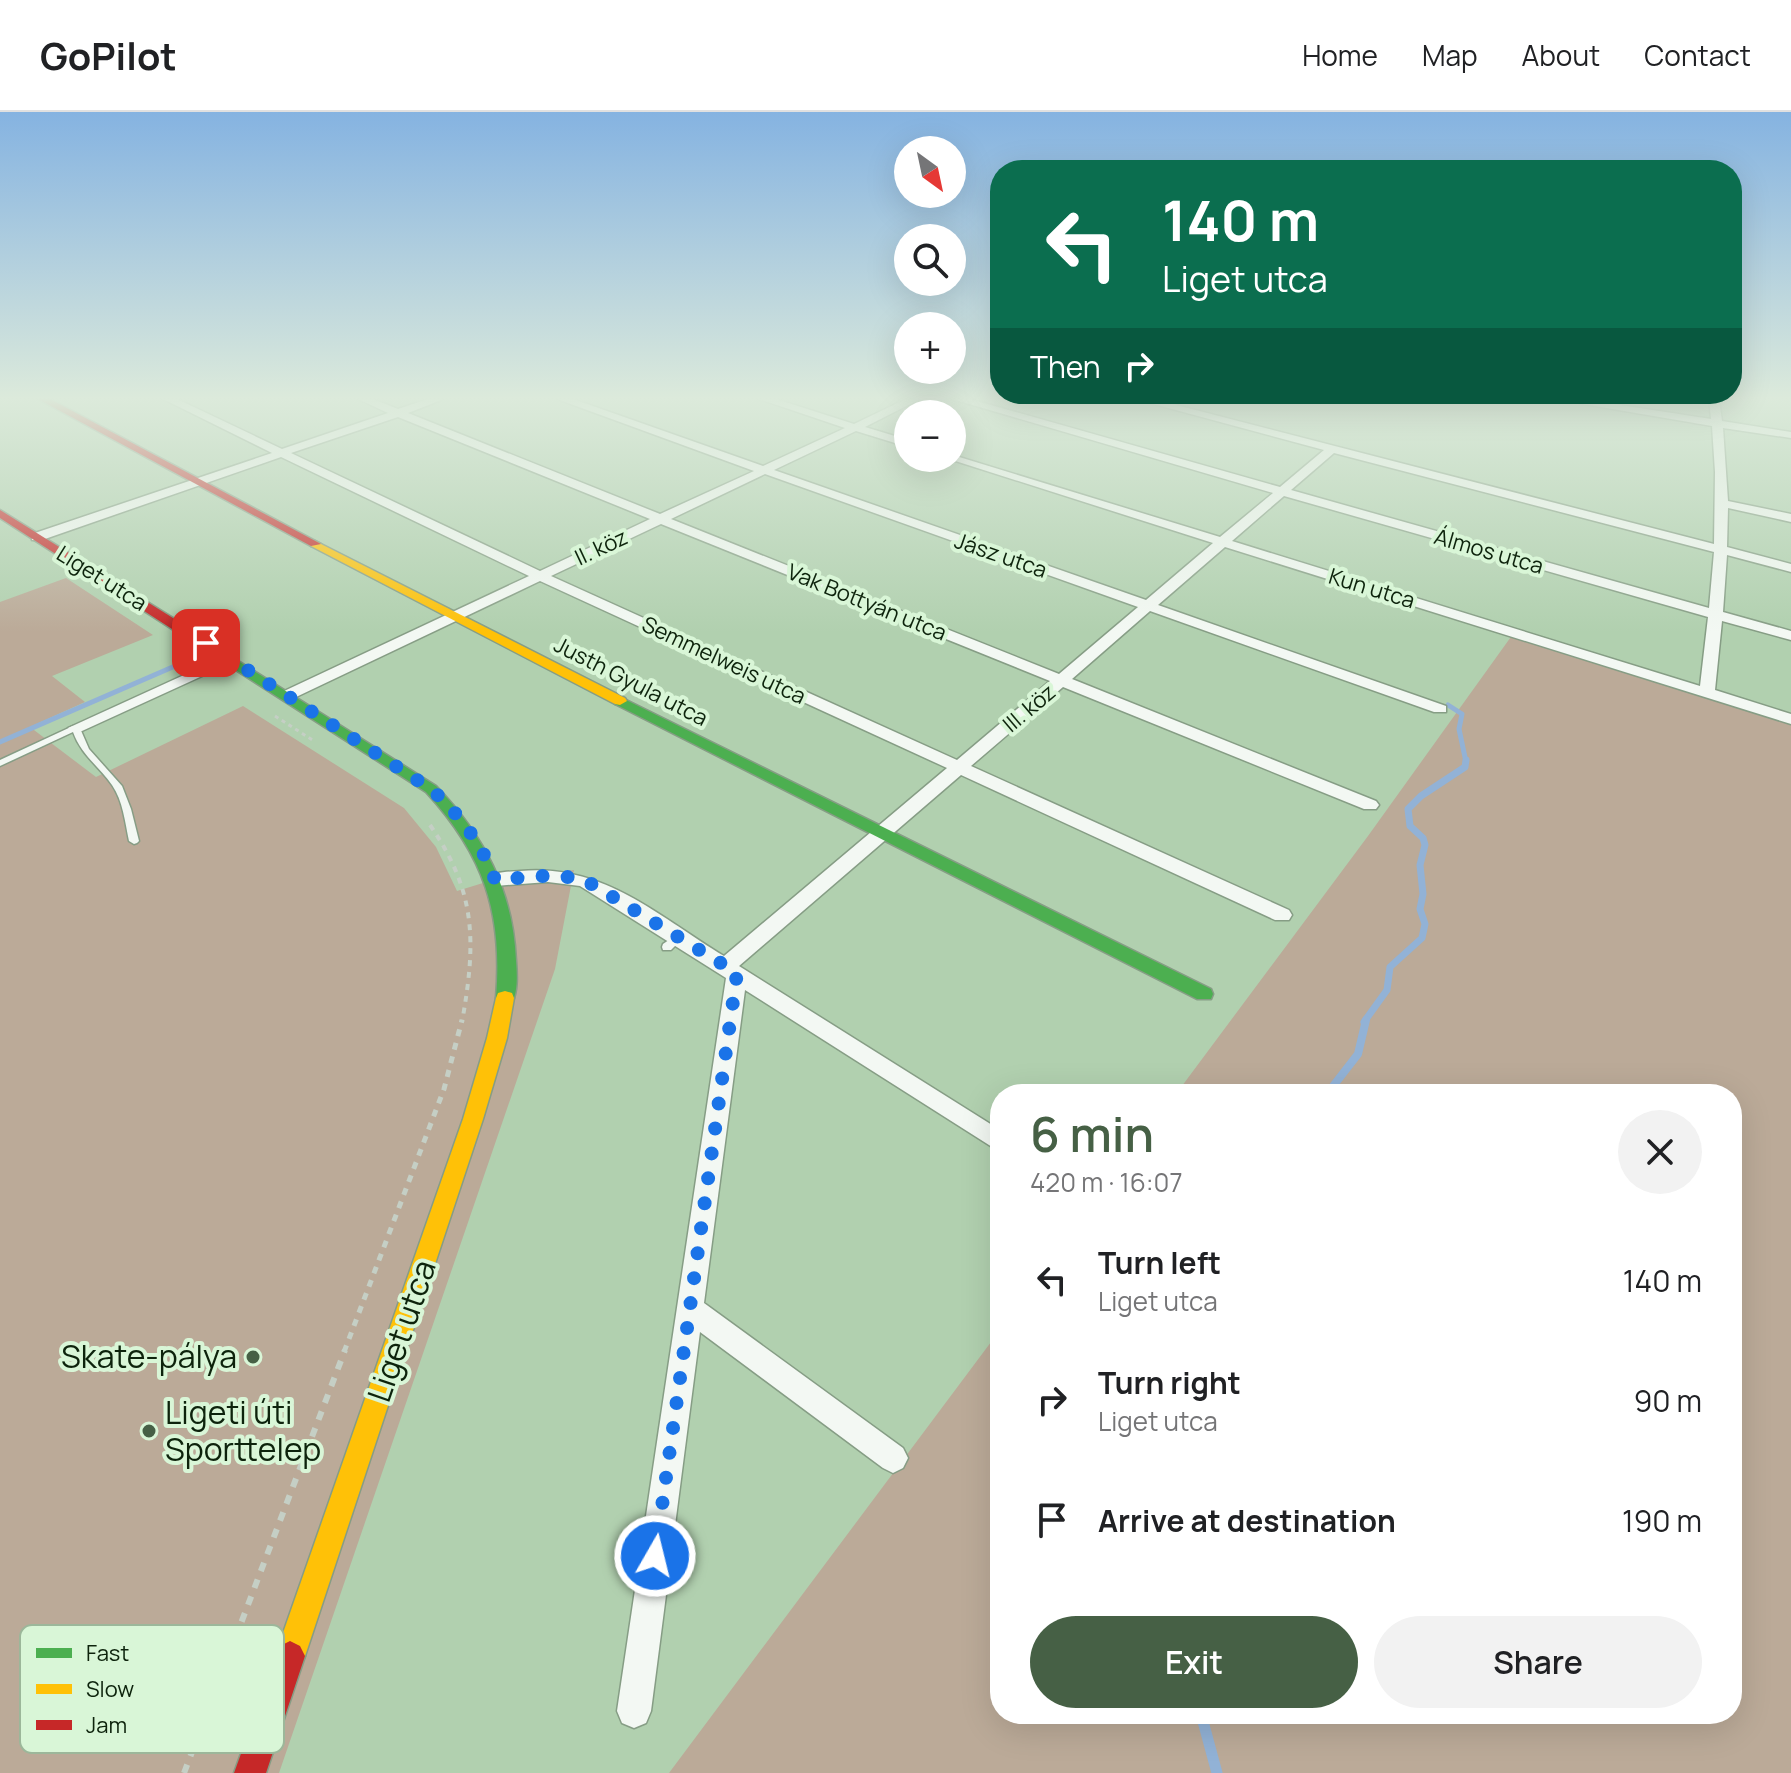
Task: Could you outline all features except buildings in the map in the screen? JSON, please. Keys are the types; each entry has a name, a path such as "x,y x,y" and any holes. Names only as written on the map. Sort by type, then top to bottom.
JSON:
{"street":[{"name":"Justh Gyula utca","path":"190,477 453,617 1204,994"},
{"path":"37,537 216,477"},
{"name":"Semmelweis utca","path":"332,477 540,576 1282,915"},
{"name":"Vak Bottyán utca","path":"556,477 1370,805"},
{"name":"II. köz","path":"288,695 751,477"},
{"name":"Jász utca","path":"779,477 1440,709"},
{"name":"Kun utca","path":"1012,477 1791,719"},
{"name":"Álmos utca","path":"1227,477 1791,636"},
{"name":"III. köz","path":"732,970 881,834 1299,477"},
{"path":"1439,477 1791,568"},
{"path":"1707,692 1720,549 1719,477"},
{"path":"1720,503 1791,518"},
{"name":"Liget utca","path":"0,513 406,772 461,817 486,856 495,880 509,955 507,983 492,1054 439,1224 284,1674"},
{"path":"76,728 230,658"},
{"path":"495,880 555,875 585,880 673,942 732,970 990,1136"},
{"path":"634,1711 690,1308 732,970"},
{"path":"690,1308 893,1458"},
{"name":"Liget utca","path":"250,1773 257,1753"}],"lane":[{"path":"0,763 76,728 79,742 89,757 113,780 121,793 134,841"}],"path":[{"path":"240,1625 438,1104 464,1023 471,955 466,888 450,853 427,822"},
{"path":"184,1773 192,1753"}],"shaded area":[{"name":"Ligeti úti Sporttelep","path":"66,578 153,635 52,676 85,702 30,727 96,777 243,706 404,808 436,847 457,891 496,879 574,870 555,969 279,1773 0,1773 0,602"},
{"path":"1513,634 1791,720 1791,1773 669,1773 990,1343 990,1724 1742,1724 1742,1084 1183,1084"}],"waterway":[{"path":"0,742 175,666"},
{"path":"1448,705 1462,714 1459,729 1466,761"},
{"path":"1364,1022 1387,990 1390,967 1422,938 1425,924 1420,909 1423,894 1420,865 1425,845 1423,838 1410,826 1408,809 1421,796 1465,767 1466,761"},
{"path":"1335,1084 1358,1054 1366,1020"},
{"path":"1204,1724 1217,1773"}],"traffic: fast":[{"path":"208,646 431,789 452,811 483,859 502,911 506,939 505,998"},
{"path":"620,701 1204,994"}],"traffic: slow":[{"path":"315,544 620,701"},
{"path":"290,1656 473,1119 497,1038 505,998"}],"traffic: jam":[{"path":"188,477 315,544"},
{"path":"0,513 208,646"},
{"path":"284,1674 290,1656"},
{"path":"250,1773 257,1753"}],"place":[{"name":"Skate-pálya","path":"253,1357"},
{"name":"Ligeti úti Sporttelep","path":"149,1431"}],"route":[{"path":"206,643 431,789 461,817 486,856 495,880 555,875 585,880 737,973 655,1556"}]}
